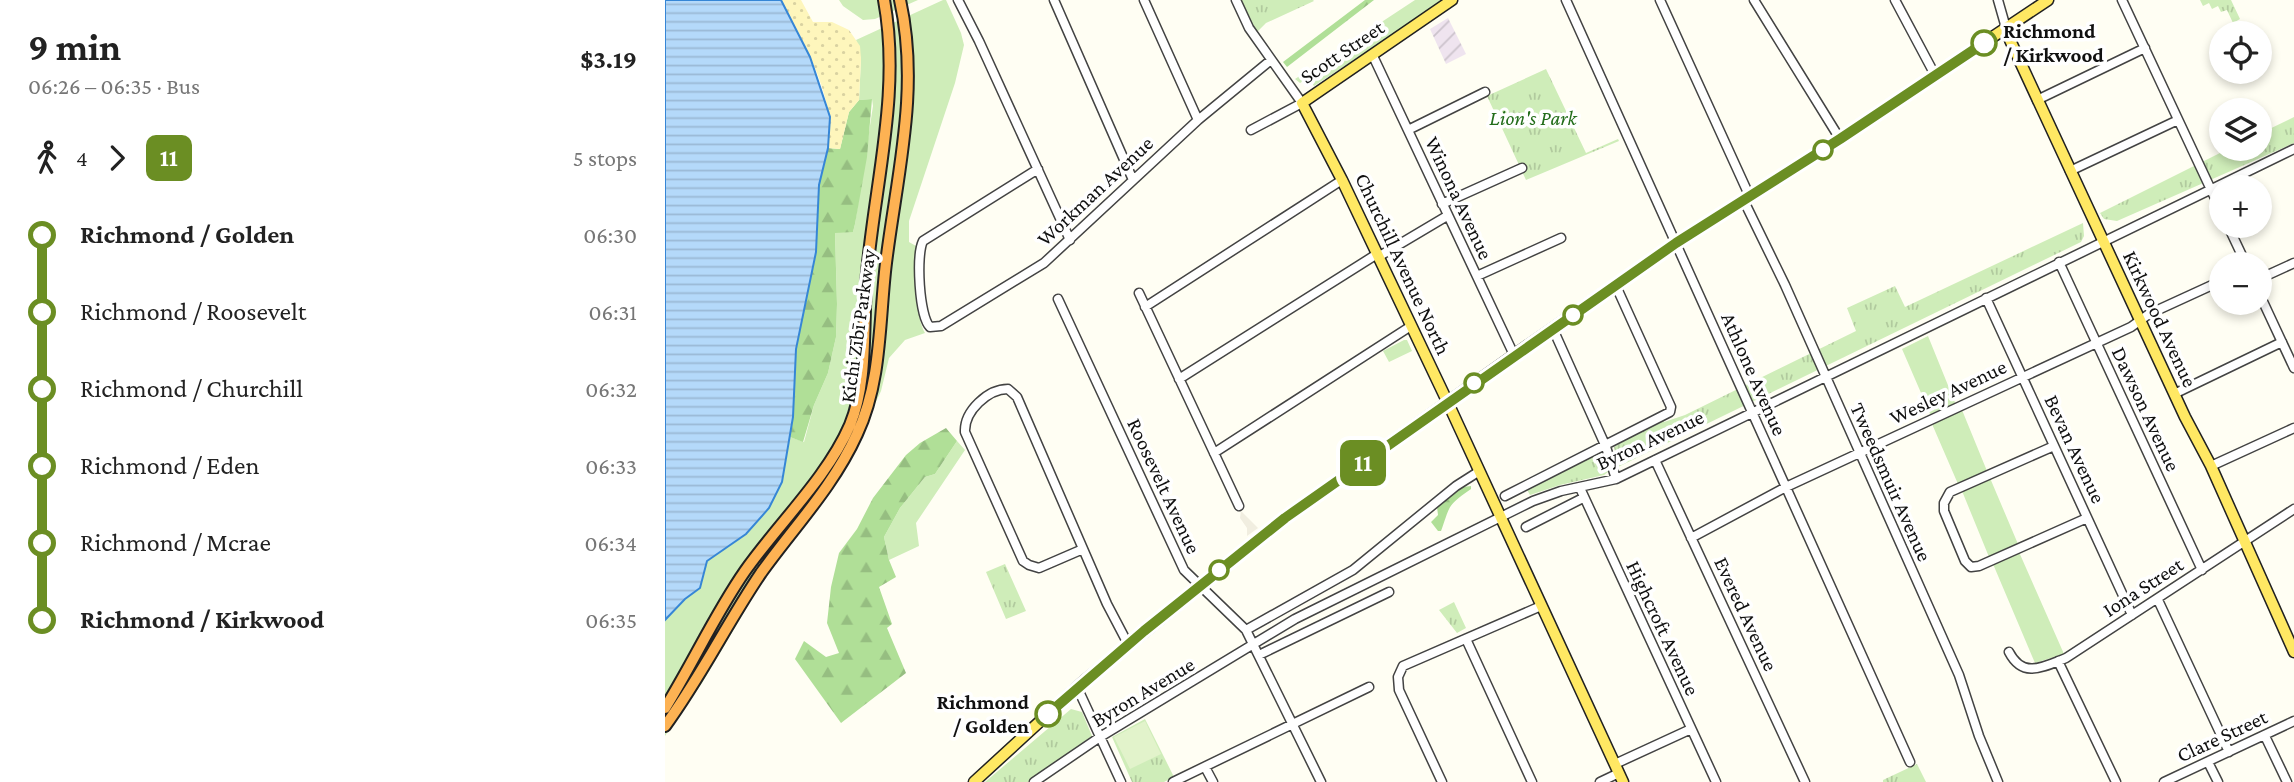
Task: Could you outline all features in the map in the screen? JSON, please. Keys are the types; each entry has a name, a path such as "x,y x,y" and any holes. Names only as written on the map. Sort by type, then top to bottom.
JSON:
{"highway":[{"name":"Kichi Zībī Parkway","path":"665,708 744,572 830,460 852,419 860,382 868,257 890,89 891,64 884,0"},
{"name":"Kichi Zībī Parkway","path":"665,726 702,673 761,574 828,488 852,446 866,414 876,366 887,253 906,131 908,77 900,3"}],"main road":[{"name":"Scott Street","path":"1302,103 1452,0"},
{"path":"974,782 1077,687 1265,533 1676,243 1840,139 2048,0"},
{"name":"Kirkwood Avenue","path":"2006,28 2174,394 2211,466 2294,652"},
{"name":"Churchill Avenue North","path":"1302,103 1342,180 1448,403 1619,773"}],"street":[{"path":"958,0 1070,240"},
{"path":"1054,0 1133,180"},
{"path":"1144,0 1198,120"},
{"name":"Churchill Avenue North","path":"1236,0 1249,28 1302,103"},
{"name":"Athlone Avenue","path":"1566,0 1910,762"},
{"name":"Tweedsmuir Avenue","path":"1660,0 1959,675 1998,782"},
{"path":"1754,0 1840,139"},
{"path":"1895,0 1935,75"},
{"name":"Kirkwood Avenue","path":"1998,0 2006,28"},
{"path":"2122,0 2209,187"},
{"path":"2037,100 2145,48"},
{"name":"Winona Avenue","path":"1373,55 1514,355"},
{"name":"Workman Avenue","path":"1038,169 929,235 921,244 919,256 922,297 925,320 930,327 940,326 1036,268 1070,240 1198,120 1271,61"},
{"path":"1408,130 1485,92"},
{"name":"Scott Street","path":"1251,130 1302,103"},
{"path":"2070,171 2178,120"},
{"name":"Byron Avenue","path":"2239,175 2294,149"},
{"path":"1443,204 1522,167"},
{"path":"1145,307 1342,180"},
{"name":"Byron Avenue","path":"1034,782 1100,737 1310,611 1551,494 1616,479 2209,189"},
{"path":"1179,379 1377,255 1447,216"},
{"path":"1477,276 1561,238"},
{"name":"Dawson Avenue","path":"2059,262 2202,570"},
{"path":"2272,273 2294,263"},
{"path":"1505,496 1606,447 1670,412 1671,407 1616,286"},
{"name":"Wesley Avenue","path":"1691,538 1786,487 2096,343 2209,287"},
{"path":"1139,293 1239,506"},
{"name":"Bevan Avenue","path":"1986,298 2132,615"},
{"name":"Roosevelt Avenue","path":"1058,299 1184,570 1246,631 1321,782"},
{"path":"2269,315 2294,368"},
{"path":"1214,453 1411,326"},
{"path":"1553,329 1606,447 1616,479"},
{"path":"2174,394 2282,342"},
{"path":"1083,549 1039,568 1023,561 965,429 969,414 985,397 998,390 1013,391 1128,644"},
{"path":"2211,466 2294,428"},
{"path":"2054,446 1950,492 1944,503 1944,511 1965,562 1971,567 1979,566 2087,518"},
{"name":"Evered Avenue","path":"1655,460 1805,782"},
{"path":"1246,631 1353,570 1456,486 1478,472"},
{"name":"Highcroft Avenue","path":"1580,488 1716,782"},
{"path":"1526,527 1583,498"},
{"name":"Iona Street","path":"2009,652 2015,663 2026,669 2058,661 2158,600 2294,509"},
{"path":"1259,655 1389,592"},
{"path":"2158,600 2229,752"},
{"path":"1442,782 1399,690 1398,677 1403,666 1541,606"},
{"path":"1466,639 1532,782"},
{"path":"2058,661 2116,782"},
{"path":"1077,687 1121,782"},
{"path":"1173,782 1369,687"},
{"name":"Clare Street","path":"2164,782 2294,721"},
{"path":"1600,782 1691,729"},
{"path":"2265,736 2287,782"},
{"path":"2208,762 2218,782"},
{"path":"1205,767 1213,782"}],"shaded area":[{"path":"1448,18 1466,54 1446,64 1430,29"},
{"path":"1241,511 1258,528 1247,536 1247,528 1240,518"}],"green space":[{"path":"839,0 918,0 875,19 863,20"},
{"path":"946,0 964,45 955,83 909,221 909,242 916,246 919,314 925,333 905,340 889,358 881,391 859,438 769,570 702,683 665,736 665,620 700,588 707,561 746,534 782,482 790,437 804,442 814,405 828,373 836,337 835,232 853,232 873,106 872,99 859,100 861,59 856,40"},
{"path":"1239,0 1314,1 1266,23 1256,33"},
{"path":"1365,0 1374,0 1287,67 1283,62"},
{"path":"1415,0 1446,0 1314,86 1308,78 1300,83 1295,79"},
{"path":"2200,0 2231,0 2240,19 2232,21 2227,10 2221,12 2218,6 2212,9 2209,3 2203,6"},
{"name":"Lion's Park","path":"1546,69 1586,153 1618,139 1619,141 1526,180 1487,96"},
{"path":"872,99 867,157 853,232 835,233 836,337 828,373 814,405 803,442 790,437 796,349 816,252 819,185 828,148 840,149 849,112 859,100"},
{"path":"2294,117 2294,143 2272,153 2272,128"},
{"path":"2209,158 2209,161 2253,161 2221,175 2209,175 2209,180 2117,221 2104,219 2100,213"},
{"path":"2083,223 2084,236 2081,242 1618,467 1614,447 1662,417 1664,422 1685,415 1856,331 1847,308 1895,286 1905,307"},
{"path":"1928,336 1956,405 1931,416 1902,349"},
{"path":"1407,340 1412,351 1389,362 1383,351"},
{"path":"1962,410 1987,471 1958,484 1932,424"},
{"path":"946,428 957,441 935,474 925,477 900,508 884,537 896,577 879,587 892,624 887,628 906,673 841,723 795,659 804,641 826,657 839,653 827,623 831,587 839,553 857,529 873,498 906,455 920,443"},
{"path":"957,441 965,450 916,523 919,546 889,560 884,537 900,508 925,477 935,474"},
{"path":"1601,453 1608,472 1604,475 1530,495 1526,488"},
{"path":"1990,478 2018,544 1989,557 1962,491"},
{"path":"1471,486 1471,489 1450,507 1441,531 1438,531 1431,522 1438,515 1437,507 1463,487"},
{"path":"2019,552 2064,654 2035,663 1993,564"},
{"path":"1005,564 1026,611 1006,619 986,572"},
{"path":"1454,602 1466,628 1457,633 1439,610"},
{"path":"1071,709 1082,712 1092,736 1028,782 985,782"},
{"path":"1145,719 1174,777 1164,782 1132,782 1112,737"},
{"path":"1145,721 1161,754 1130,769 1114,737"},
{"path":"1917,764 1926,782 1883,782 1883,780"}],"sand":[{"path":"781,0 801,0 813,22 832,22 849,30 860,46 859,100 849,112 840,149 828,148 830,120 822,86"}],"water":[{"path":"665,0 781,0 810,57 830,117 828,148 819,185 816,252 796,349 793,417 782,482 769,508 746,534 707,561 700,588 665,620"}],"bus line":[{"name":"11","path":"1048,714 1144,631 1285,518 1676,243 1984,43"}],"place":[{"name":"Richmond / Kirkwood","path":"1984,43"},
{"name":"Richmond / Golden","path":"1048,714"}]}
